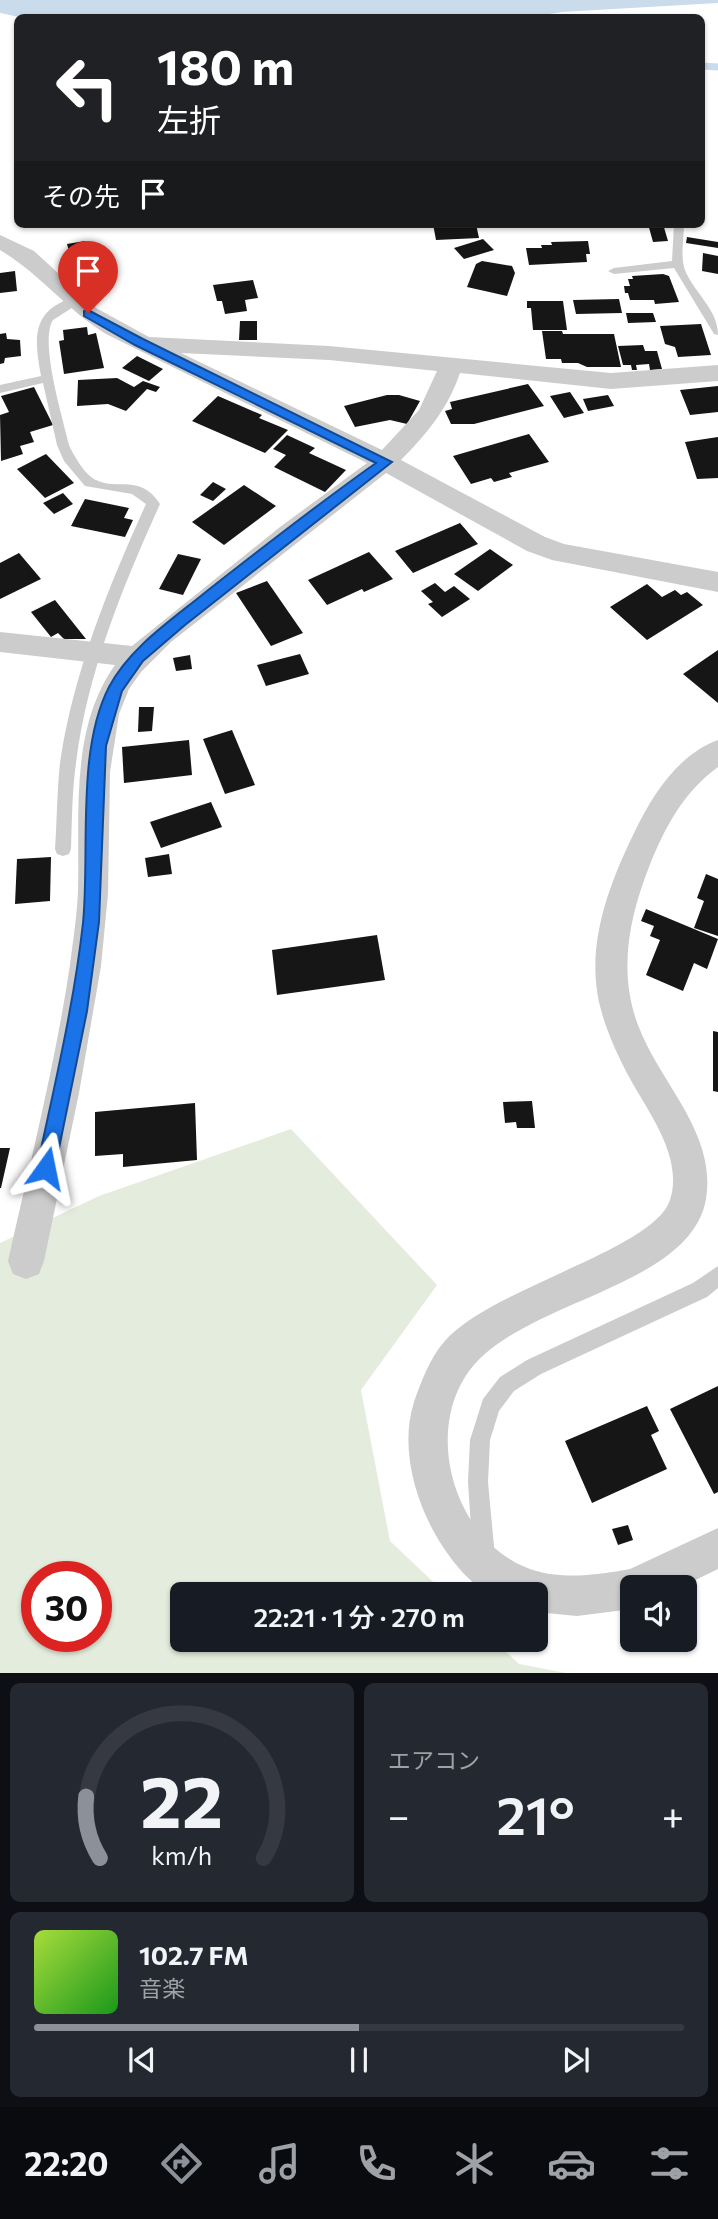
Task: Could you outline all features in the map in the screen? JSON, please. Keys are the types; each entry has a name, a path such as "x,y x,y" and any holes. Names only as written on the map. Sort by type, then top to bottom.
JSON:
{"street":[{"path":"0,241 26,256 88,313 139,342 386,462 536,544 561,553 718,582"},
{"path":"139,342 239,350 329,353 611,381 718,373"},
{"path":"26,1261 79,1011 91,922 98,746 115,689 138,657 302,523 386,462 436,400 447,382 451,365"},
{"path":"0,642 138,657"},
{"path":"620,1591 583,1597 550,1595 519,1586 474,1557 438,1497 430,1468 428,1429 435,1398 458,1354 474,1337 646,1250 677,1224 688,1205 691,1171 681,1138 621,1022 613,976 611,943 620,901 655,816 683,780 718,752"},
{"path":"662,1575 718,1548"}],"lane":[{"path":"679,228 678,264 685,282 718,331"},
{"path":"614,271 678,264"},
{"path":"63,849 68,763 94,652 129,557 153,504 150,498 138,491 90,483 69,458 63,445 44,352 44,325 50,316 74,301"},
{"path":"0,389 49,378"},
{"path":"485,1566 478,1482 480,1440 491,1406 507,1384 534,1367 700,1290 718,1276"}],"green space":[{"path":"291,1129 437,1285 361,1390 390,1541 433,1582 170,1582 170,1652 506,1652 519,1664 566,1673 0,1673 0,1243 99,1196"}],"water":[{"path":"0,0 718,0 718,3 550,14 14,16 0,13"}],"building":[{"path":"434,228 477,228 479,238 436,240"},
{"path":"649,228 664,228 668,241 653,242"},
{"path":"687,237 718,242 718,248 686,243"},
{"path":"483,239 494,250 464,259 454,248"},
{"path":"85,241 91,259 72,262 67,244"},
{"path":"588,241 590,254 586,254 587,262 529,265 526,248 542,248 541,245 552,245 551,242"},
{"path":"703,253 718,256 718,274 702,271"},
{"path":"482,261 512,266 515,273 507,296 467,287 476,264"},
{"path":"95,270 95,283 77,284 77,271"},
{"path":"15,271 17,291 0,293 0,273"},
{"path":"632,276 669,276 679,302 655,304 654,300 630,300 628,293 625,293 624,286 630,286 628,279 633,279"},
{"path":"253,280 258,298 245,300 247,311 225,314 222,301 217,301 213,285"},
{"path":"619,299 622,313 576,314 573,300"},
{"path":"527,301 563,301 567,330 533,330 531,308 527,308"},
{"path":"626,313 653,313 656,322 628,323"},
{"path":"240,321 257,321 257,340 239,340"},
{"path":"701,324 711,355 678,357 675,347 665,344 660,326"},
{"path":"87,327 88,335 96,333 104,368 64,374 59,341 64,340 63,330"},
{"path":"542,331 562,331 563,334 614,334 621,367 587,367 578,363 562,363 561,359 546,359"},
{"path":"6,333 7,339 20,340 21,356 5,358 4,363 0,364 0,334"},
{"path":"643,345 645,351 657,351 662,369 650,370 649,364 636,365 637,370 632,370 631,365 623,365 618,346"},
{"path":"137,356 163,369 149,381 122,368"},
{"path":"117,378 134,387 143,381 160,387 156,392 147,389 126,411 108,404 77,406 78,380"},
{"path":"528,384 544,406 474,424 451,424 445,411 452,409 450,402"},
{"path":"718,386 718,412 690,415 680,390"},
{"path":"34,387 53,425 30,432 34,442 20,446 23,454 1,461 0,415 9,412 1,396"},
{"path":"570,392 584,413 564,418 550,396"},
{"path":"387,395 399,395 420,401 407,424 390,420 355,427 344,406"},
{"path":"608,395 614,406 588,411 583,399"},
{"path":"218,396 262,415 259,418 288,430 265,453 192,421"},
{"path":"529,434 549,462 509,473 512,477 494,482 491,478 471,484 453,456"},
{"path":"287,435 315,448 309,453 346,470 325,492 274,467 286,455 273,449"},
{"path":"718,437 718,478 697,479 685,442"},
{"path":"46,454 74,483 45,498 17,469"},
{"path":"213,482 226,489 213,501 200,495"},
{"path":"244,485 276,506 224,545 192,522"},
{"path":"63,493 73,504 54,514 43,503"},
{"path":"85,499 129,508 124,518 133,520 125,537 71,526"},
{"path":"460,523 478,544 413,573 395,551"},
{"path":"490,549 513,565 478,591 454,574"},
{"path":"369,552 393,579 327,605 308,580"},
{"path":"19,553 41,579 0,599 0,563"},
{"path":"178,554 201,559 183,595 159,589"},
{"path":"267,581 303,633 271,646 236,593"},
{"path":"435,583 445,592 454,586 470,599 442,617 428,604 433,602 421,591"},
{"path":"647,584 662,597 675,590 681,595 687,592 703,605 647,640 610,607"},
{"path":"55,600 86,639 64,639 58,633 51,637 31,612"},
{"path":"718,650 718,703 683,674"},
{"path":"300,654 309,674 266,686 257,665"},
{"path":"190,655 192,669 176,671 173,658"},
{"path":"139,707 154,707 152,731 138,732"},
{"path":"232,730 255,785 225,794 203,739"},
{"path":"189,740 192,775 124,783 122,747"},
{"path":"211,802 222,827 161,848 150,822"},
{"path":"169,854 172,874 148,877 145,858"},
{"path":"51,857 50,901 15,904 17,859"},
{"path":"706,874 718,879 718,936 694,928 704,901 697,898"},
{"path":"646,909 718,939 707,969 694,963 683,991 646,975 660,940 650,936 654,926 641,921"},
{"path":"377,935 385,980 277,995 272,950"},
{"path":"713,1031 718,1032 718,1092 713,1091"},
{"path":"532,1101 535,1128 517,1128 516,1122 505,1123 503,1102"},
{"path":"195,1103 197,1160 123,1167 123,1154 95,1156 95,1112"},
{"path":"0,1148 10,1148 1,1188 0,1188"},
{"path":"718,1386 718,1492 714,1494 670,1409"},
{"path":"647,1406 659,1431 651,1435 667,1469 592,1503 565,1441"},
{"path":"628,1525 633,1540 618,1545 612,1529"}],"waterway":[{"path":"705,66 718,67"}],"route":[{"path":"46,1168 79,1011 91,922 98,746 115,689 138,657 180,621 302,523 386,462 139,342 88,313"}]}
